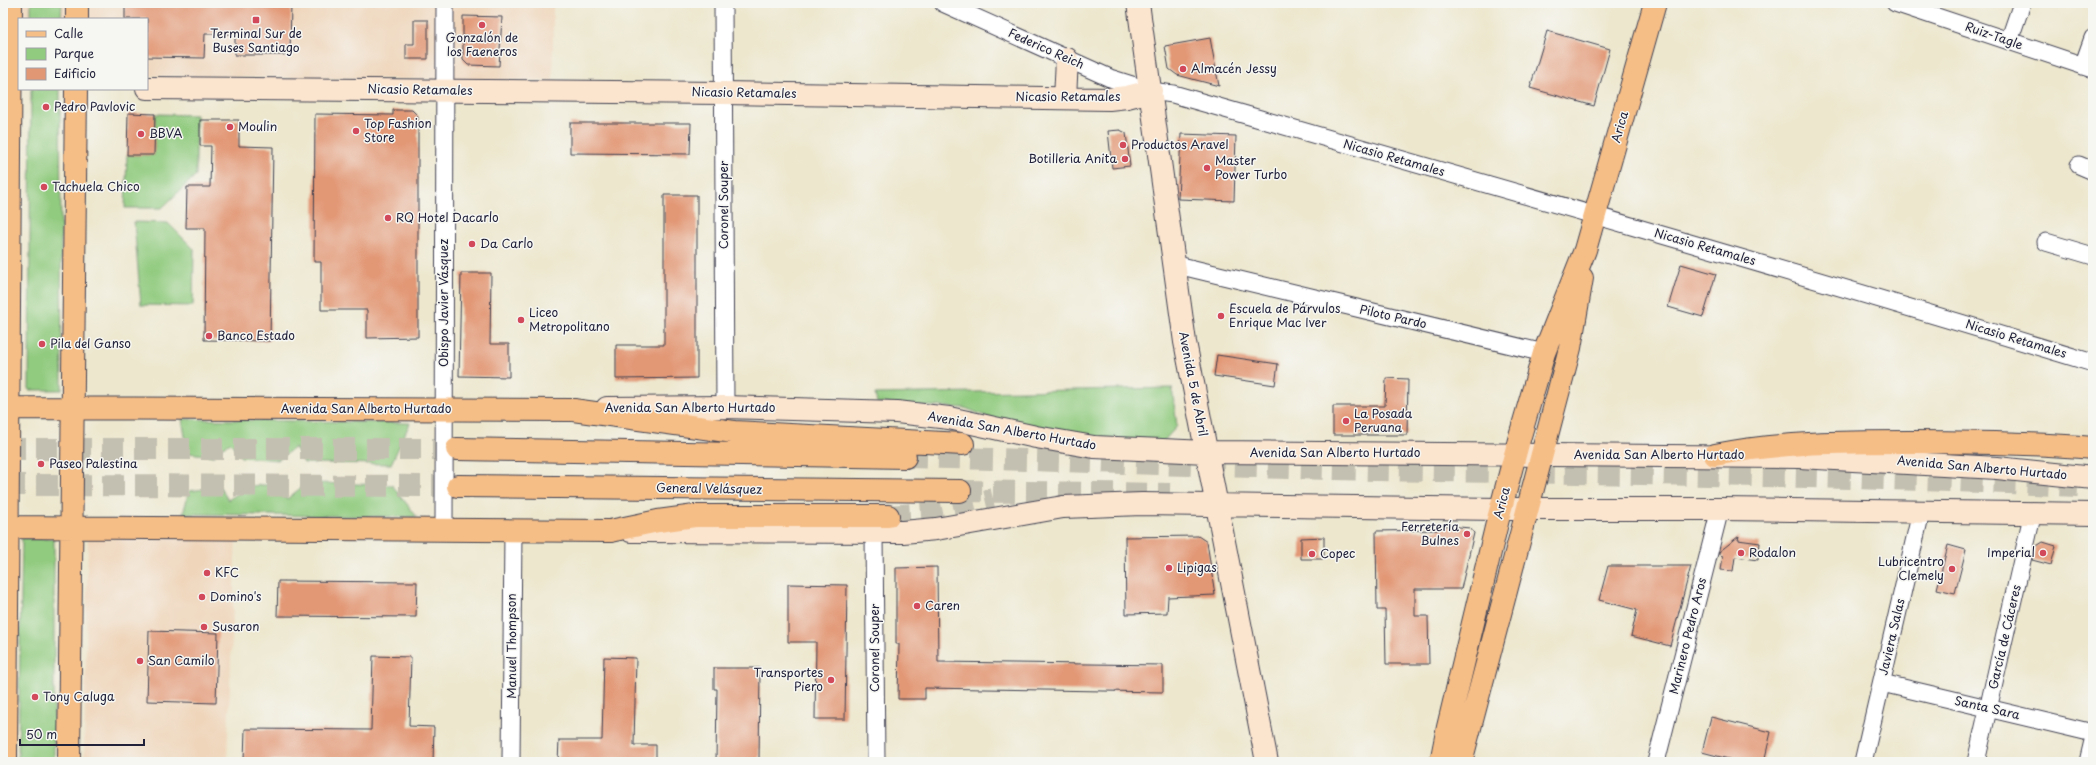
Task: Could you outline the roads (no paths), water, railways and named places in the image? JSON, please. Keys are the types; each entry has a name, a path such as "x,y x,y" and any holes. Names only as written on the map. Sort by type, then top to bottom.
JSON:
{"main road":[{"path":"6,762 6,322 11,83 11,3"},
{"path":"77,3 77,18"},
{"name":"Avenida 5 de Abril","path":"1138,3 1185,342 1267,762"},
{"name":"Arica","path":"1461,762 1570,348 1585,250 1655,3"},
{"path":"1065,98 1067,59"},
{"name":"Nicasio Retamales","path":"148,88 723,93 1109,99 1127,97 1151,91"},
{"path":"70,762 76,90"},
{"name":"Arica","path":"1441,762 1500,509 1515,455 1544,353 1585,250"},
{"name":"Avenida San Alberto Hurtado","path":"6,408 573,410 725,407 896,412 949,418 1036,437 1094,447 1207,452 1715,455 1904,461 1997,468 2093,478"},
{"path":"573,410 734,432 963,444"},
{"path":"1715,455 1764,446 1828,442 2002,443 2093,448"},
{"path":"457,449 905,457"},
{"name":"General Velásquez","path":"458,486 960,491"},
{"path":"5,527 874,534 936,529 1063,507 1142,504 1500,509 1720,509 2033,512 2093,514"},
{"path":"610,531 658,521 695,516 888,516"}],"street":[{"name":"Obispo Javier Vásquez","path":"444,530 445,3"},
{"name":"Coronel Souper","path":"723,3 725,407"},
{"name":"Federico Reich","path":"943,3 1110,78 1151,91"},
{"name":"Ruiz-Tagle","path":"1895,3 1932,9 2009,41 2088,68"},
{"path":"2009,41 2022,3"},
{"path":"2088,68 2093,38"},
{"name":"Nicasio Retamales","path":"1151,91 1173,94 1898,303 2093,362"},
{"path":"2046,242 2093,256"},
{"name":"Piloto Pardo","path":"1173,264 1544,353"},
{"name":"Marinero Pedro Aros","path":"1656,762 1720,509"},
{"name":"Javiera Salas","path":"1863,762 1921,512"},
{"name":"García de Cáceres","path":"1976,762 2033,512"},
{"name":"Manuel Thompson","path":"511,762 512,531"},
{"name":"Coronel Souper","path":"874,534 876,762"},
{"name":"Santa Sara","path":"1882,683 2093,734"},
{"path":"2088,762 2093,741"}],"tunnel":[{"path":"3,449 457,449"},
{"path":"905,457 1317,469 1902,479 2078,486"},
{"path":"3,485 458,486"},
{"path":"960,491 1170,494"},
{"path":"888,516 932,513 993,499"}],"place":[{"name":"Terminal Sur de Buses Santiago","path":"256,20"},
{"name":"Gonzalón de los Faeneros","path":"482,25"},
{"name":"Almacén Jessy","path":"1183,69"},
{"name":"Pedro Pavlovic","path":"46,107"},
{"name":"Moulin","path":"230,127"},
{"name":"Top Fashion Store","path":"356,131"},
{"name":"BBVA","path":"141,134"},
{"name":"Productos Aravel","path":"1123,145"},
{"name":"Botilleria Anita","path":"1125,159"},
{"name":"Master Power Turbo","path":"1207,168"},
{"name":"Tachuela Chico","path":"44,187"},
{"name":"RQ Hotel Dacarlo","path":"388,218"},
{"name":"Da Carlo","path":"472,244"},
{"name":"Escuela de Párvulos Enrique Mac Iver","path":"1221,316"},
{"name":"Liceo Metropolitano","path":"521,320"},
{"name":"Banco Estado","path":"209,336"},
{"name":"Pila del Ganso","path":"42,344"},
{"name":"La Posada Peruana","path":"1346,421"},
{"name":"Paseo Palestina","path":"41,464"},
{"name":"Ferretería Bulnes","path":"1467,534"},
{"name":"Rodalon","path":"1741,553"},
{"name":"Imperial","path":"2043,553"},
{"name":"Copec","path":"1312,554"},
{"name":"Lipigas","path":"1169,568"},
{"name":"Lubricentro Clemely","path":"1952,569"},
{"name":"KFC","path":"207,573"},
{"name":"Domino's","path":"202,597"},
{"name":"Caren","path":"917,606"},
{"name":"Susaron","path":"204,627"},
{"name":"San Camilo","path":"140,661"},
{"name":"Transportes Piero","path":"831,680"},
{"name":"Tony Caluga","path":"35,697"}]}
